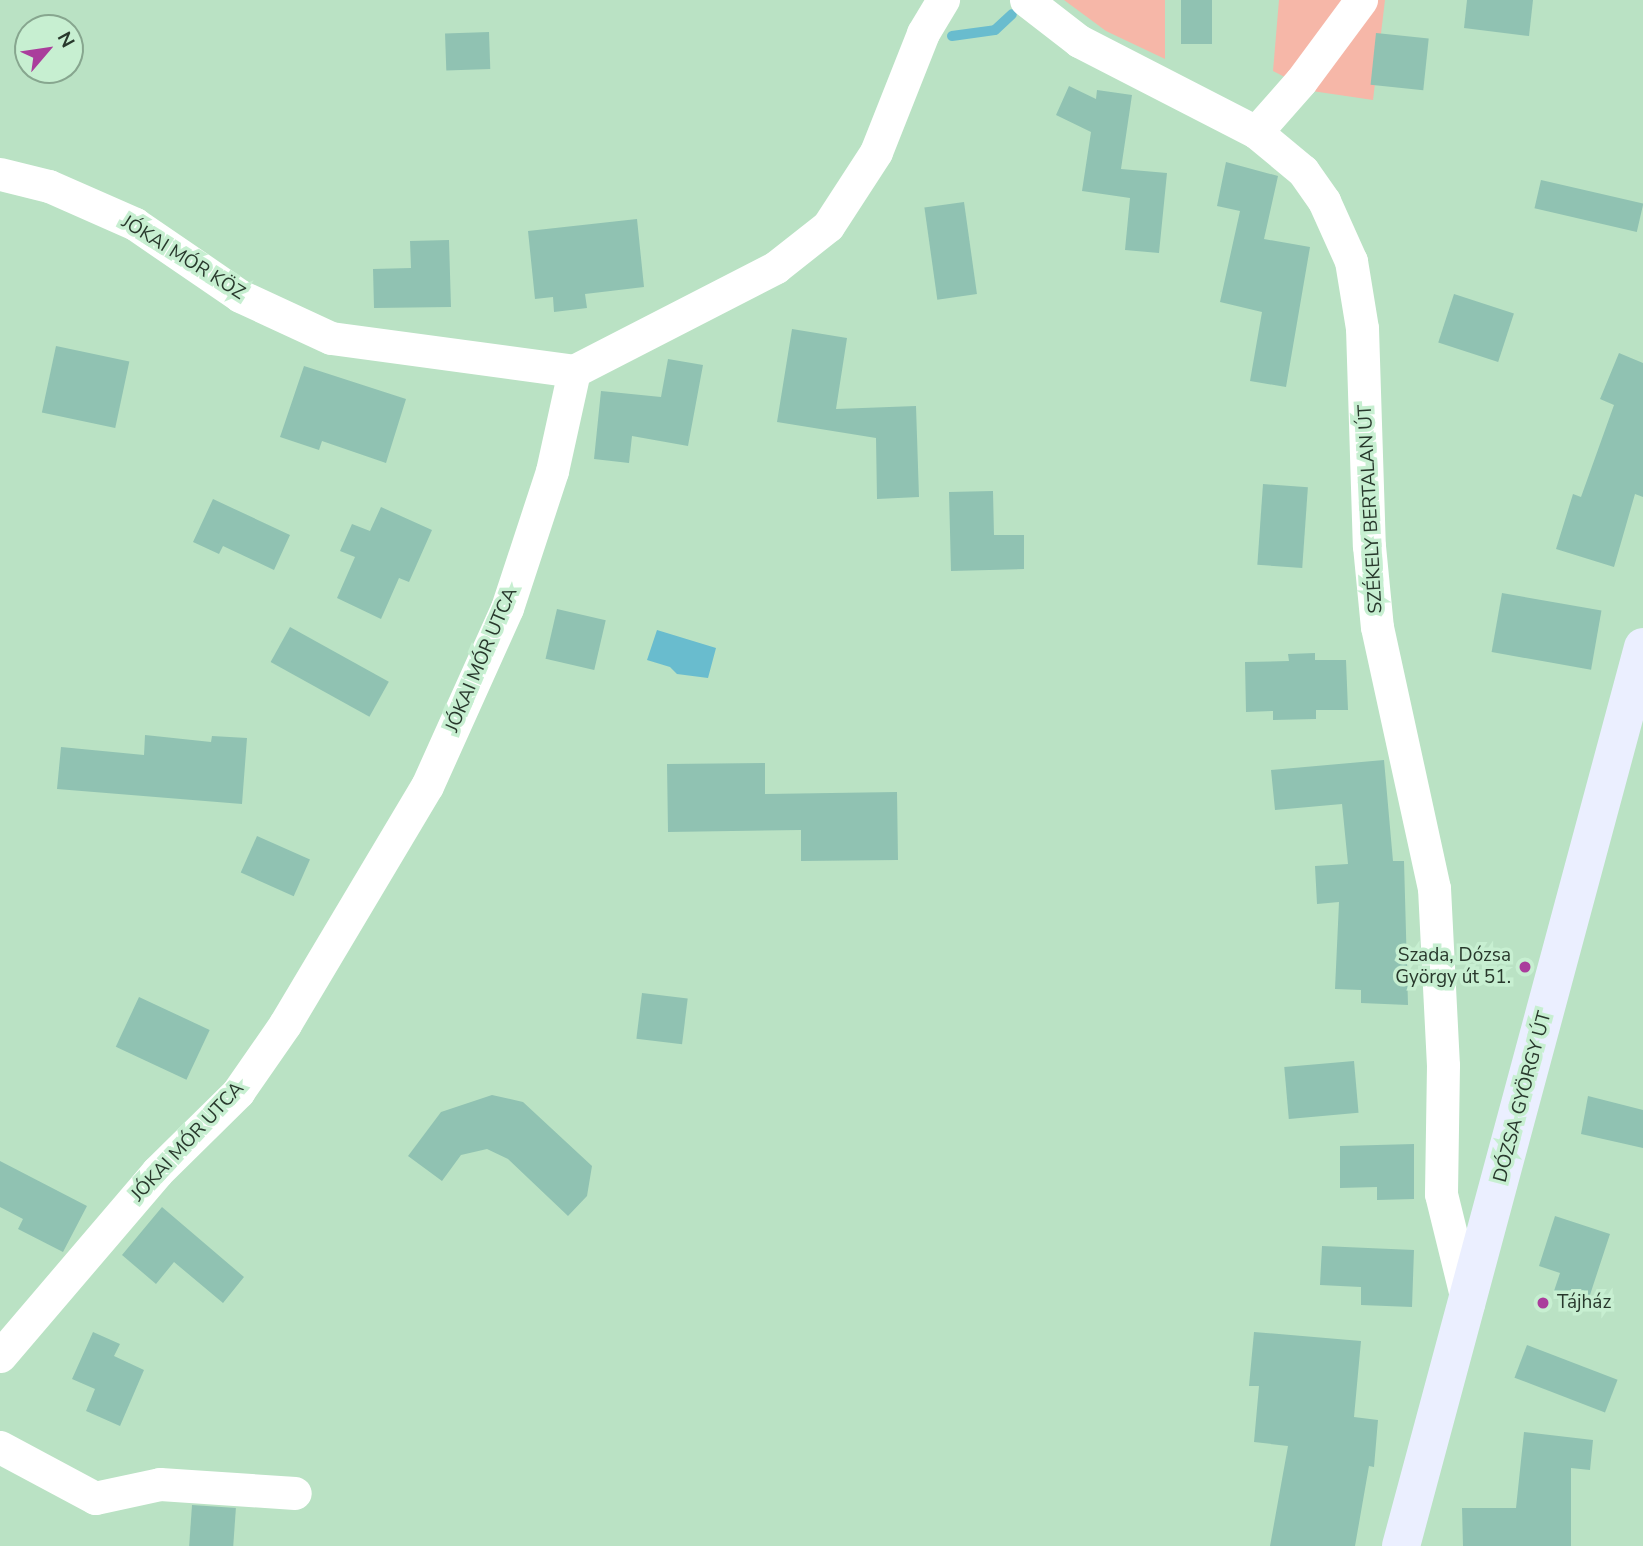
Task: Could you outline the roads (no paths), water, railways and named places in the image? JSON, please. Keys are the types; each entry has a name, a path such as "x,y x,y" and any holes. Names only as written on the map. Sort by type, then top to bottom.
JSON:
{"main road":[{"name":"DÓZSA GYÖRGY ÚT","path":"1401,1546 1631,741 1643,647"}],"street":[{"path":"574,371 776,267 828,226 876,152 923,33 943,0"},
{"name":"SZÉKELY BERTALAN ÚT","path":"1026,0 1079,41 1256,132 1303,171 1324,201 1351,261 1362,328 1369,546 1377,627 1434,888 1443,1065 1441,1194 1468,1304"},
{"path":"1256,132 1301,81 1361,0"},
{"name":"JÓKAI MÓR KÖZ","path":"0,174 49,186 135,224 240,296 331,338 574,371"},
{"name":"JÓKAI MÓR UTCA","path":"0,1356 158,1172 238,1092 285,1024 427,786 507,608 552,471 574,371"},
{"path":"0,1447 95,1498 160,1484 295,1493"}],"water":[{"path":"657,630 716,648 708,678 677,674 670,667 647,660"}],"waterway":[{"path":"952,36 995,30 1012,14"}],"place":[{"name":"Szada, Dózsa György út 51.","path":"1525,967"},
{"name":"Tájház","path":"1543,1303"}]}
